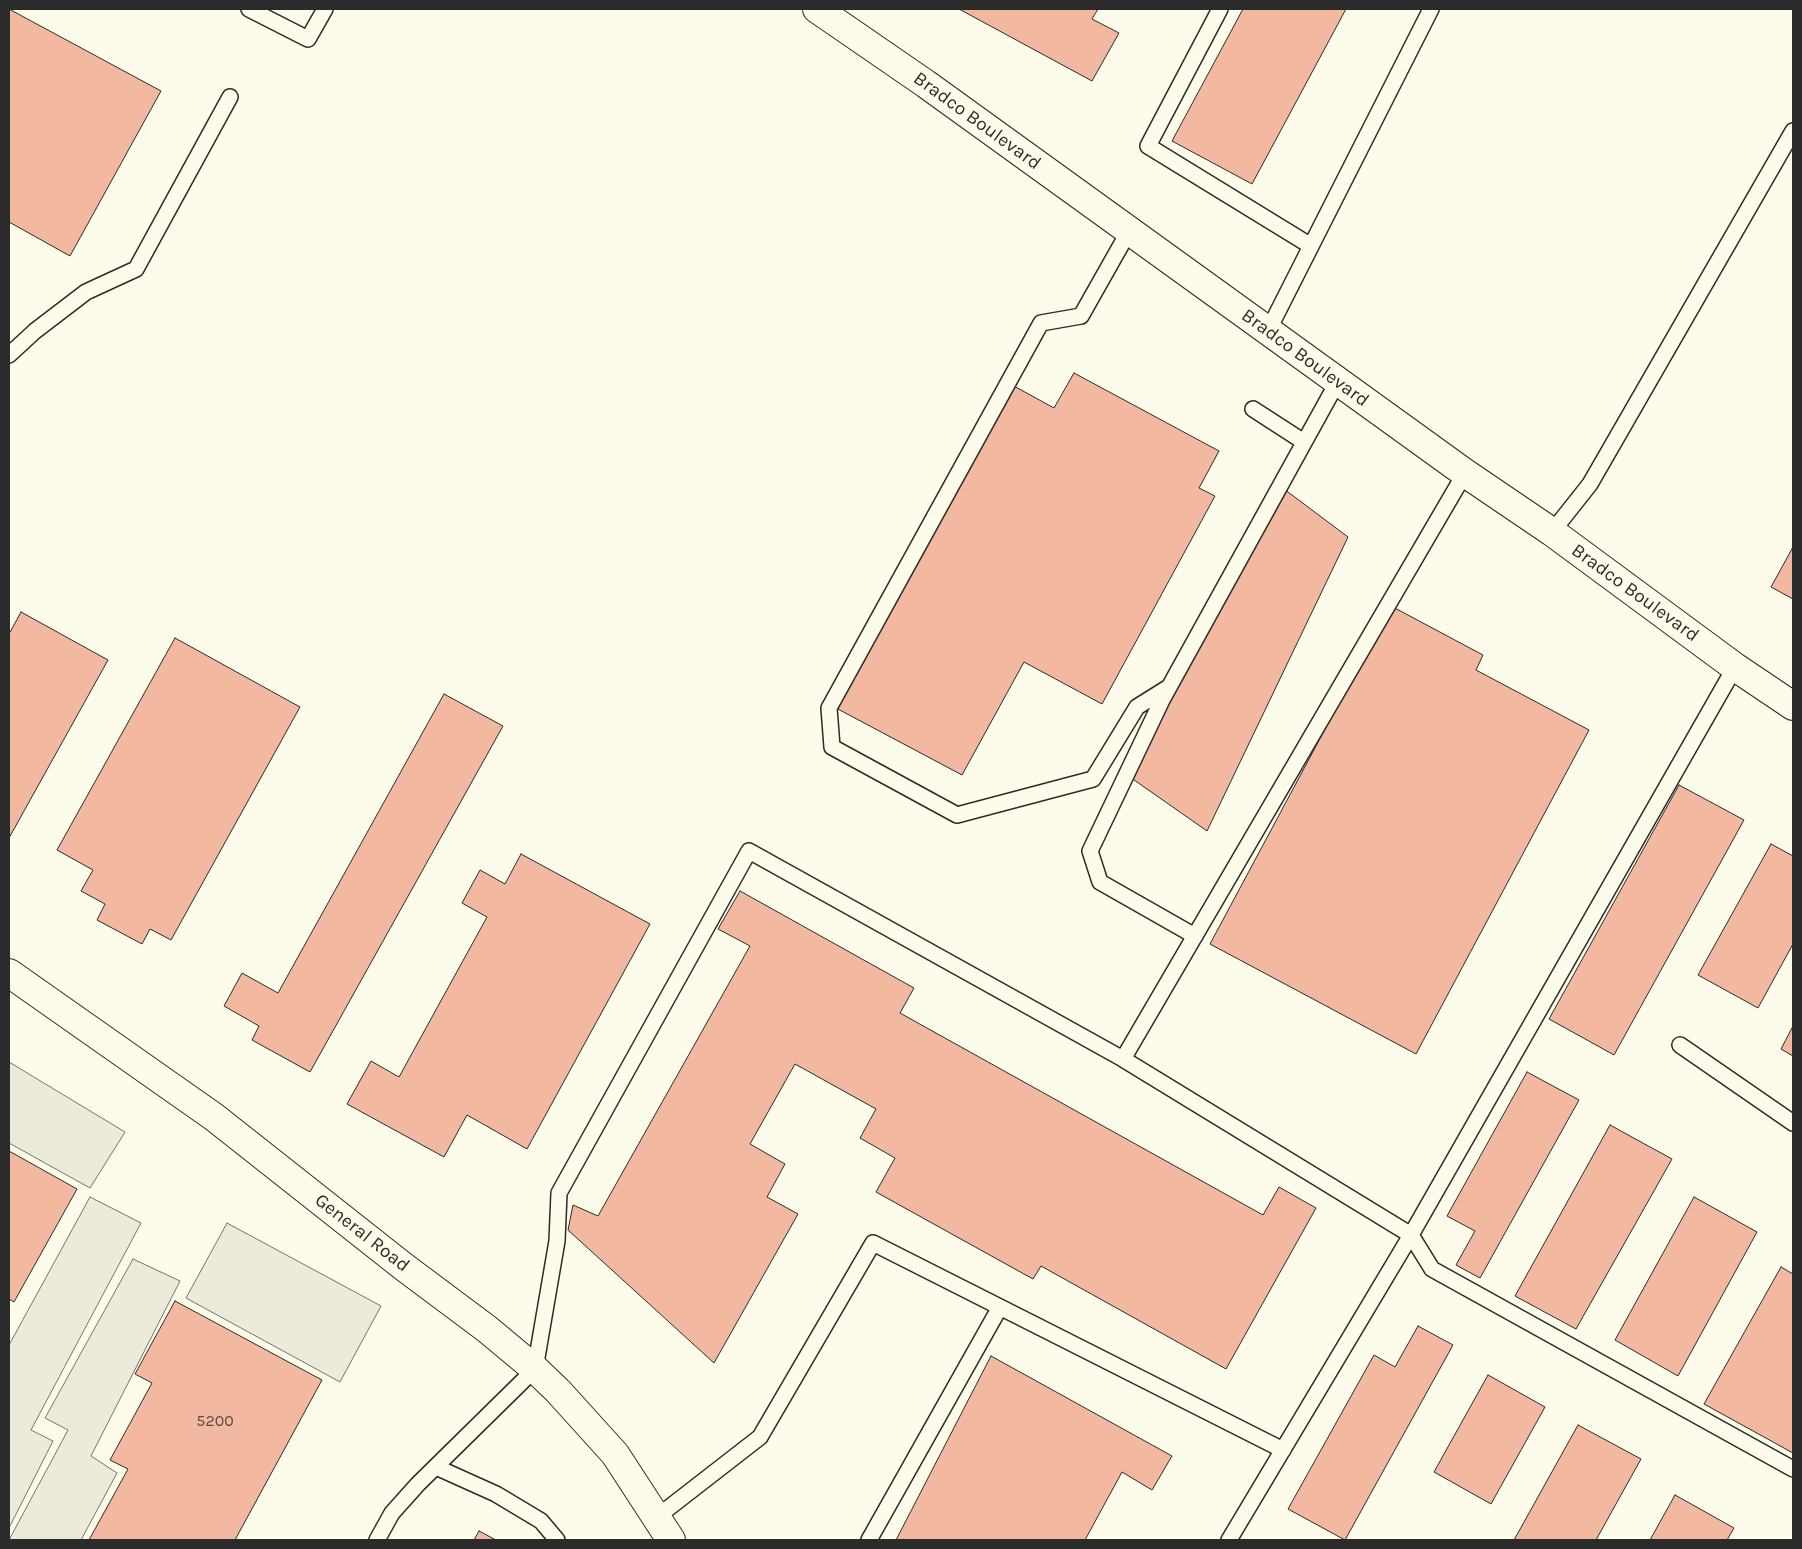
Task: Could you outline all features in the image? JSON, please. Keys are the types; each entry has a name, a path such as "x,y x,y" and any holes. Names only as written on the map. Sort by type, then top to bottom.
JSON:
{"street":[{"name":"Bradco Boulevard","path":"817,9 926,84 1465,472 1552,532 1735,667 1793,706"},
{"name":"General Road","path":"9,972 214,1117 487,1329 535,1370 558,1391 615,1454 671,1540"}],"lane":[{"path":"249,9 308,39 325,9"},
{"path":"1220,9 1148,146 1311,246"},
{"path":"1268,331 1432,9"},
{"path":"9,355 34,331 86,292 136,269 230,97"},
{"path":"1552,532 1590,484 1793,131"},
{"path":"1130,231 1081,316 1041,323 830,708 832,747 957,815 1093,779 1137,707 1169,687"},
{"path":"1195,936 1100,882 1090,851 1123,778 1169,687 1338,381"},
{"path":"1253,409 1304,442"},
{"path":"1123,1059 1465,472"},
{"path":"1229,1540 1411,1235 1735,667"},
{"path":"377,1540 392,1513 535,1370 557,1241 559,1192 749,851 1123,1059 1411,1235 1432,1269 1793,1469"},
{"path":"1680,1045 1793,1123"},
{"path":"657,1517 760,1437 873,1243 1283,1450"},
{"path":"869,1540 1000,1307"},
{"path":"436,1467 496,1494 541,1521 557,1540"}],"shaded area":[{"path":"9,1062 125,1132 90,1188 9,1143"},
{"path":"90,1197 141,1223 31,1430 53,1441 9,1528 9,1345"},
{"path":"227,1223 381,1306 340,1382 186,1298"},
{"path":"133,1259 180,1281 91,1456 117,1473 81,1540 9,1540 68,1430 45,1418"}],"building":[{"path":"9,9 161,91 70,256 9,222"},
{"path":"959,9 1098,9 1092,19 1119,33 1092,81"},
{"path":"1243,9 1346,9 1252,184 1172,141"},
{"path":"1074,373 1219,451 1199,488 1215,496 1102,704 1024,662 962,775 836,708 1012,385 1054,408"},
{"path":"1284,489 1348,537 1207,831 1127,775"},
{"path":"1793,547 1793,599 1771,587"},
{"path":"1391,606 1483,655 1476,670 1589,730 1416,1054 1210,944"},
{"path":"21,612 108,660 9,838 9,634"},
{"path":"175,638 300,707 171,940 150,929 142,944 97,920 105,904 81,891 93,870 57,850"},
{"path":"444,694 503,726 310,1072 252,1040 259,1026 224,1006 242,973 278,993"},
{"path":"1679,785 1744,820 1614,1055 1549,1019"},
{"path":"1771,844 1793,856 1793,944 1758,1008 1698,975"},
{"path":"521,854 650,924 527,1149 467,1115 444,1157 347,1104 371,1061 399,1077 487,917 462,903 480,870 505,884"},
{"path":"740,891 914,988 900,1013 1263,1215 1279,1187 1316,1208 1226,1369 1041,1266 1033,1279 876,1192 895,1158 860,1138 876,1109 795,1064 750,1144 785,1164 767,1197 798,1214 714,1363 568,1230 573,1205 598,1216 750,946 718,929"},
{"path":"1793,1026 1793,1056 1781,1049"},
{"path":"1527,1072 1579,1100 1480,1278 1456,1265 1475,1231 1447,1216"},
{"path":"1610,1125 1672,1159 1576,1329 1515,1296"},
{"path":"9,1151 77,1189 14,1302 9,1299"},
{"path":"1694,1197 1757,1232 1678,1376 1615,1340"},
{"path":"1781,1267 1793,1274 1793,1453 1704,1404"},
{"path":"175,1301 322,1380 235,1540 89,1540 128,1469 110,1460 152,1383 135,1374"},
{"path":"1418,1326 1453,1345 1345,1540 1288,1509 1374,1355 1395,1367"},
{"path":"991,1356 1172,1456 1152,1490 1122,1472 1085,1540 896,1540"},
{"path":"1488,1375 1545,1407 1491,1504 1434,1472"},
{"path":"1578,1425 1641,1459 1596,1540 1514,1540"},
{"path":"1675,1495 1734,1528 1727,1540 1650,1540"},
{"path":"479,1531 496,1540 474,1540"}]}
